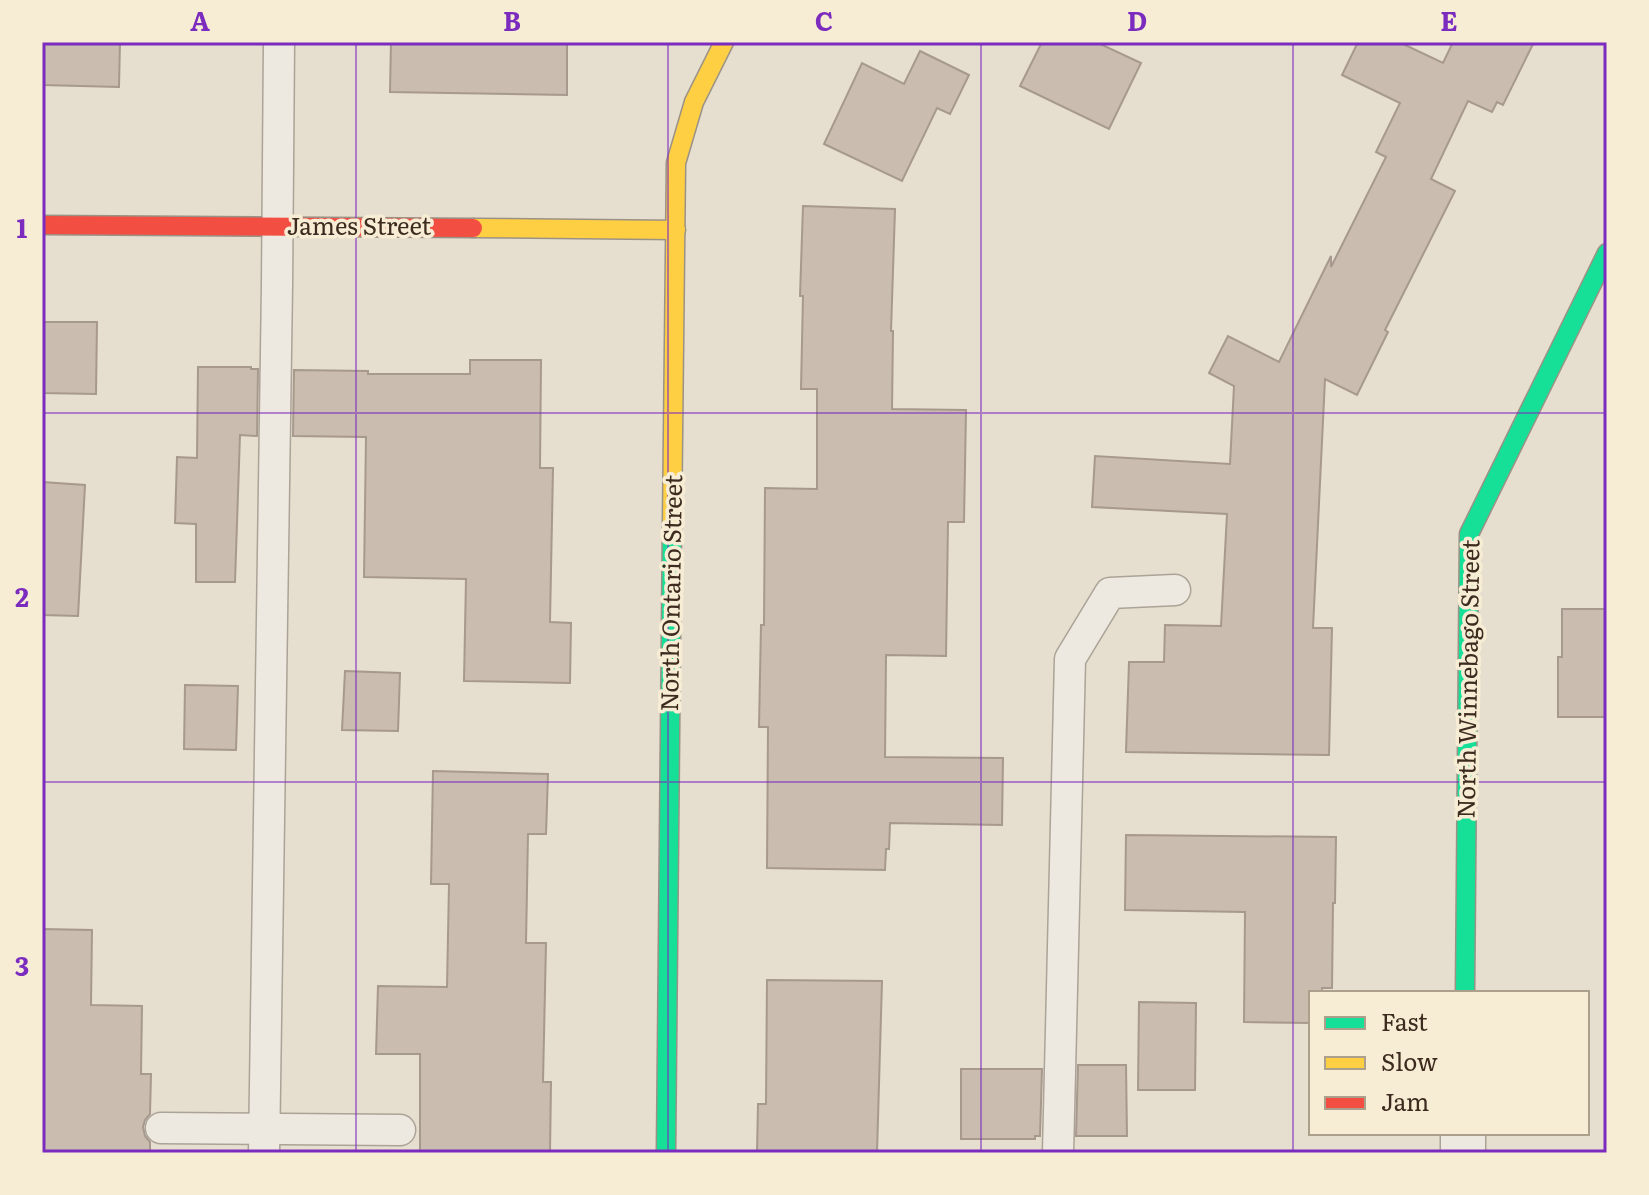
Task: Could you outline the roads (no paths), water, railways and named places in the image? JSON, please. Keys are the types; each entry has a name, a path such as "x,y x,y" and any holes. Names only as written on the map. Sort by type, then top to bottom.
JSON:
{"street":[{"name":"North Ontario Street","path":"666,1153 676,163 694,102 724,42"},
{"name":"James Street","path":"42,225 676,230"},
{"name":"North Winnebago Street","path":"1465,991 1469,534 1607,253"}],"lane":[{"path":"264,1141 279,42"},
{"path":"1058,1153 1070,659 1110,593 1175,590"},
{"path":"161,1128 264,1141 400,1130"}]}
